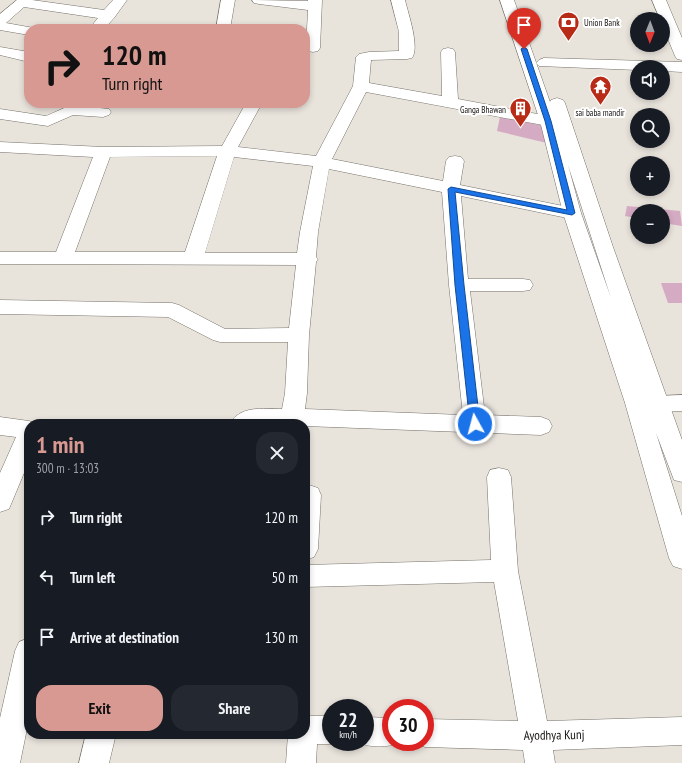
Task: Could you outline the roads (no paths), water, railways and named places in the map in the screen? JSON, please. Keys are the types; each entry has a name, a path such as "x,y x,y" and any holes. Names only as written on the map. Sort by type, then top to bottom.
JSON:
{"street":[{"path":"101,24 120,0"},
{"path":"224,24 228,0"},
{"path":"259,0 277,3 315,3 313,48"},
{"path":"292,417 296,393 309,232 322,162 361,86 364,57 407,55 406,32 398,0"},
{"path":"507,0 548,121 572,213 636,403 682,558"},
{"path":"522,0 544,63 603,247 682,473"},
{"path":"659,0 682,56"},
{"path":"0,21 23,2 109,15"},
{"path":"0,26 24,30"},
{"path":"0,51 24,56"},
{"path":"448,52 450,102"},
{"path":"544,63 682,67"},
{"path":"361,86 548,121"},
{"path":"193,259 227,151 252,108"},
{"path":"0,114 48,121 71,110 103,112"},
{"path":"0,147 103,152 227,151 322,162 572,213"},
{"path":"63,259 103,152"},
{"path":"455,161 451,189 459,285 475,424"},
{"path":"0,258 308,259"},
{"path":"459,285 523,284"},
{"path":"0,307 172,310 225,336 300,334"},
{"path":"658,404 682,403"},
{"path":"246,419 292,417 541,426"},
{"path":"0,426 24,430"},
{"path":"0,502 24,443"},
{"path":"499,477 505,571 538,749"},
{"path":"310,576 505,571"},
{"path":"5,763 24,681"},
{"path":"310,730 322,730"},
{"name":"Ayodhya Kunj","path":"434,734 538,749 682,731"},
{"path":"94,763 100,739"},
{"path":"301,763 303,739"}],"place":[{"name":"Union Bank","path":"568,42"},
{"name":"sai baba mandir","path":"600,106"},
{"name":"Ganga Bhawan","path":"521,128"}]}
